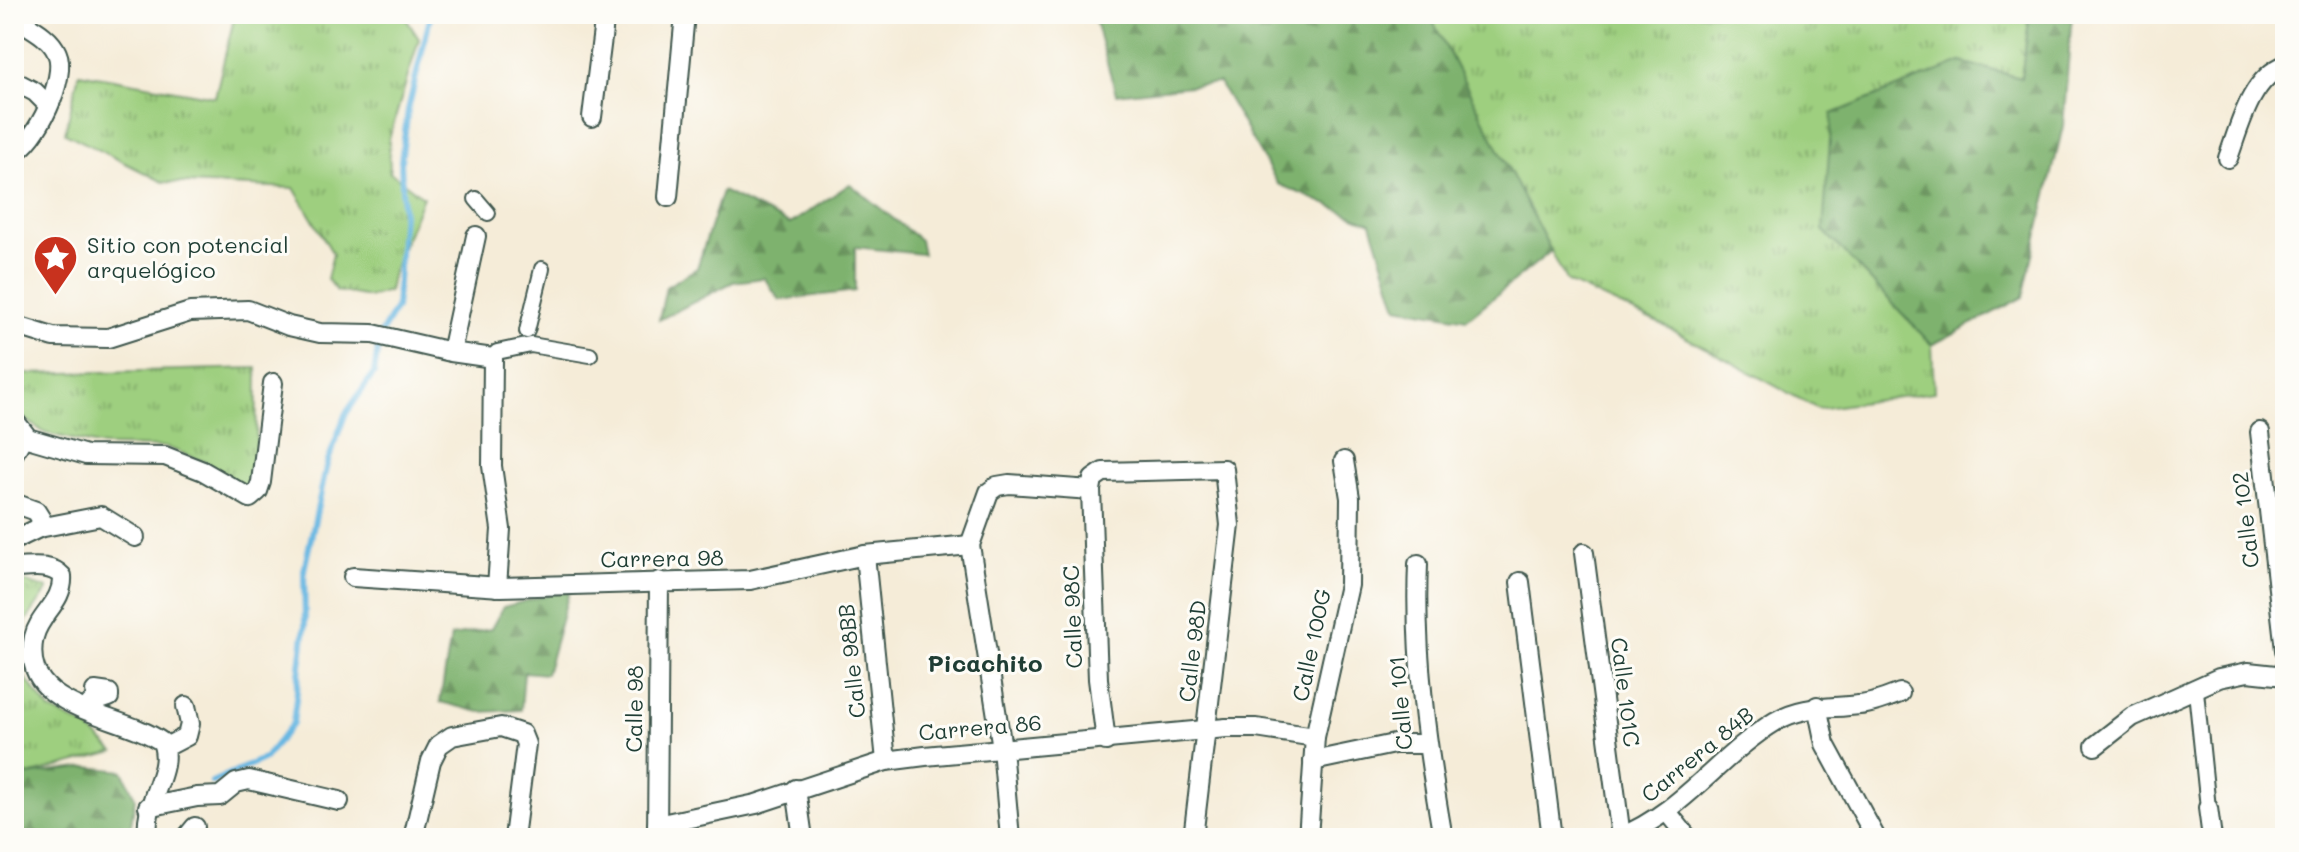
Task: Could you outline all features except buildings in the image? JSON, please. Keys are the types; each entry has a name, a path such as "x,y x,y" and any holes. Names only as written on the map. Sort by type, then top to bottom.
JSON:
{"street":[{"path":"592,117 605,14"},
{"path":"668,197 685,14"},
{"path":"14,17 44,36 59,56 59,82 29,141 14,152"},
{"path":"2228,158 2252,95 2285,65"},
{"path":"14,81 35,92 48,105"},
{"path":"476,199 488,213"},
{"path":"451,352 476,236"},
{"path":"527,331 542,269"},
{"path":"14,325 53,337 108,338 190,312 248,310 320,333 373,334 493,358"},
{"path":"497,587 501,529 492,466 493,358 497,352 531,345 590,355"},
{"path":"24,437 86,455 165,456 203,471 250,498 261,482 273,383"},
{"path":"14,420 23,428 24,437 14,453"},
{"name":"Calle 102","path":"2260,432 2285,650"},
{"name":"Calle 100G","path":"1308,838 1315,737 1349,585 1350,498 1344,461"},
{"name":"Calle 98D","path":"1091,490 1093,479 1103,472 1224,469 1230,525 1193,838"},
{"path":"1010,838 1002,748 970,545 985,500 997,486 1091,490"},
{"name":"Calle 98C","path":"1091,490 1098,679 1106,741"},
{"path":"14,503 36,511 41,519 39,528"},
{"path":"14,540 39,528 101,516 135,537"},
{"name":"Carrera 98","path":"353,577 497,587 750,580 865,555 970,545"},
{"name":"Calle 101C","path":"1584,553 1620,838"},
{"name":"Calle 98BB","path":"865,555 886,761"},
{"name":"Calle 101","path":"1418,564 1416,612 1427,744 1443,838"},
{"path":"14,568 45,567 57,570 62,576 56,602 34,638 35,663 46,688 60,699 152,735 164,748 167,760 148,807 148,838"},
{"name":"Calle 98","path":"657,832 659,581"},
{"path":"1520,582 1552,838"},
{"path":"2095,746 2132,717 2196,691 2219,678 2248,672 2285,676"},
{"path":"86,709 91,703 109,697 109,693 95,691"},
{"path":"2196,691 2212,838"},
{"name":"Carrera 84B","path":"1620,838 1668,813 1765,729 1796,711 1817,706 1862,705 1900,693"},
{"path":"164,748 187,736 190,724 186,706"},
{"path":"1817,706 1825,744 1876,838"},
{"path":"413,838 431,761 439,745 452,736 501,727 522,734 526,744 514,838"},
{"name":"Carrera 86","path":"657,832 756,804 886,761 1206,730 1256,728 1315,737"},
{"path":"1313,761 1394,744 1427,744"},
{"path":"148,807 197,797 220,796 236,783 249,780 339,801"},
{"path":"796,789 803,838"},
{"path":"1668,813 1688,838"}],"green space":[{"path":"235,14 403,14 419,39 389,139 390,172 423,197 393,271 389,291 369,297 337,291 327,279 333,254 294,188 163,182 65,133 79,73 215,97"},
{"path":"1093,14 1429,14 1551,251 1467,319 1397,307 1371,223 1278,184 1219,83 1116,94"},
{"path":"1429,14 2030,14 2021,78 1961,62 1823,230 1932,345 1934,392 1818,409 1661,324 1567,282"},
{"path":"2030,14 2072,14 2063,126 2023,297 1932,345 1823,230 1832,114 1961,62 2021,78"},
{"path":"850,184 920,240 923,254 855,247 855,291 780,300 764,278 733,282 659,320 666,287 697,268 722,191 790,224"},
{"path":"257,368 256,481 248,492 208,463 166,447 103,446 45,433 14,411 14,384 26,374"},
{"path":"14,578 48,589 26,621 20,671 50,710 87,727 114,752 28,775 14,765"},
{"path":"570,589 546,674 524,672 521,710 480,712 440,702 451,636 491,629 503,607"},
{"path":"14,765 28,775 87,767 123,771 135,798 129,838 14,838"}],"waterway":[{"path":"212,782 265,758 293,723 305,626 304,570 327,464 345,415 374,373 380,335 396,308 403,212 401,161 408,110 431,14"}],"place":[{"name":"Sitio con potencial arquelógico","path":"56,296"}],"district":[{"name":"Picachito","path":"985,662"}]}
